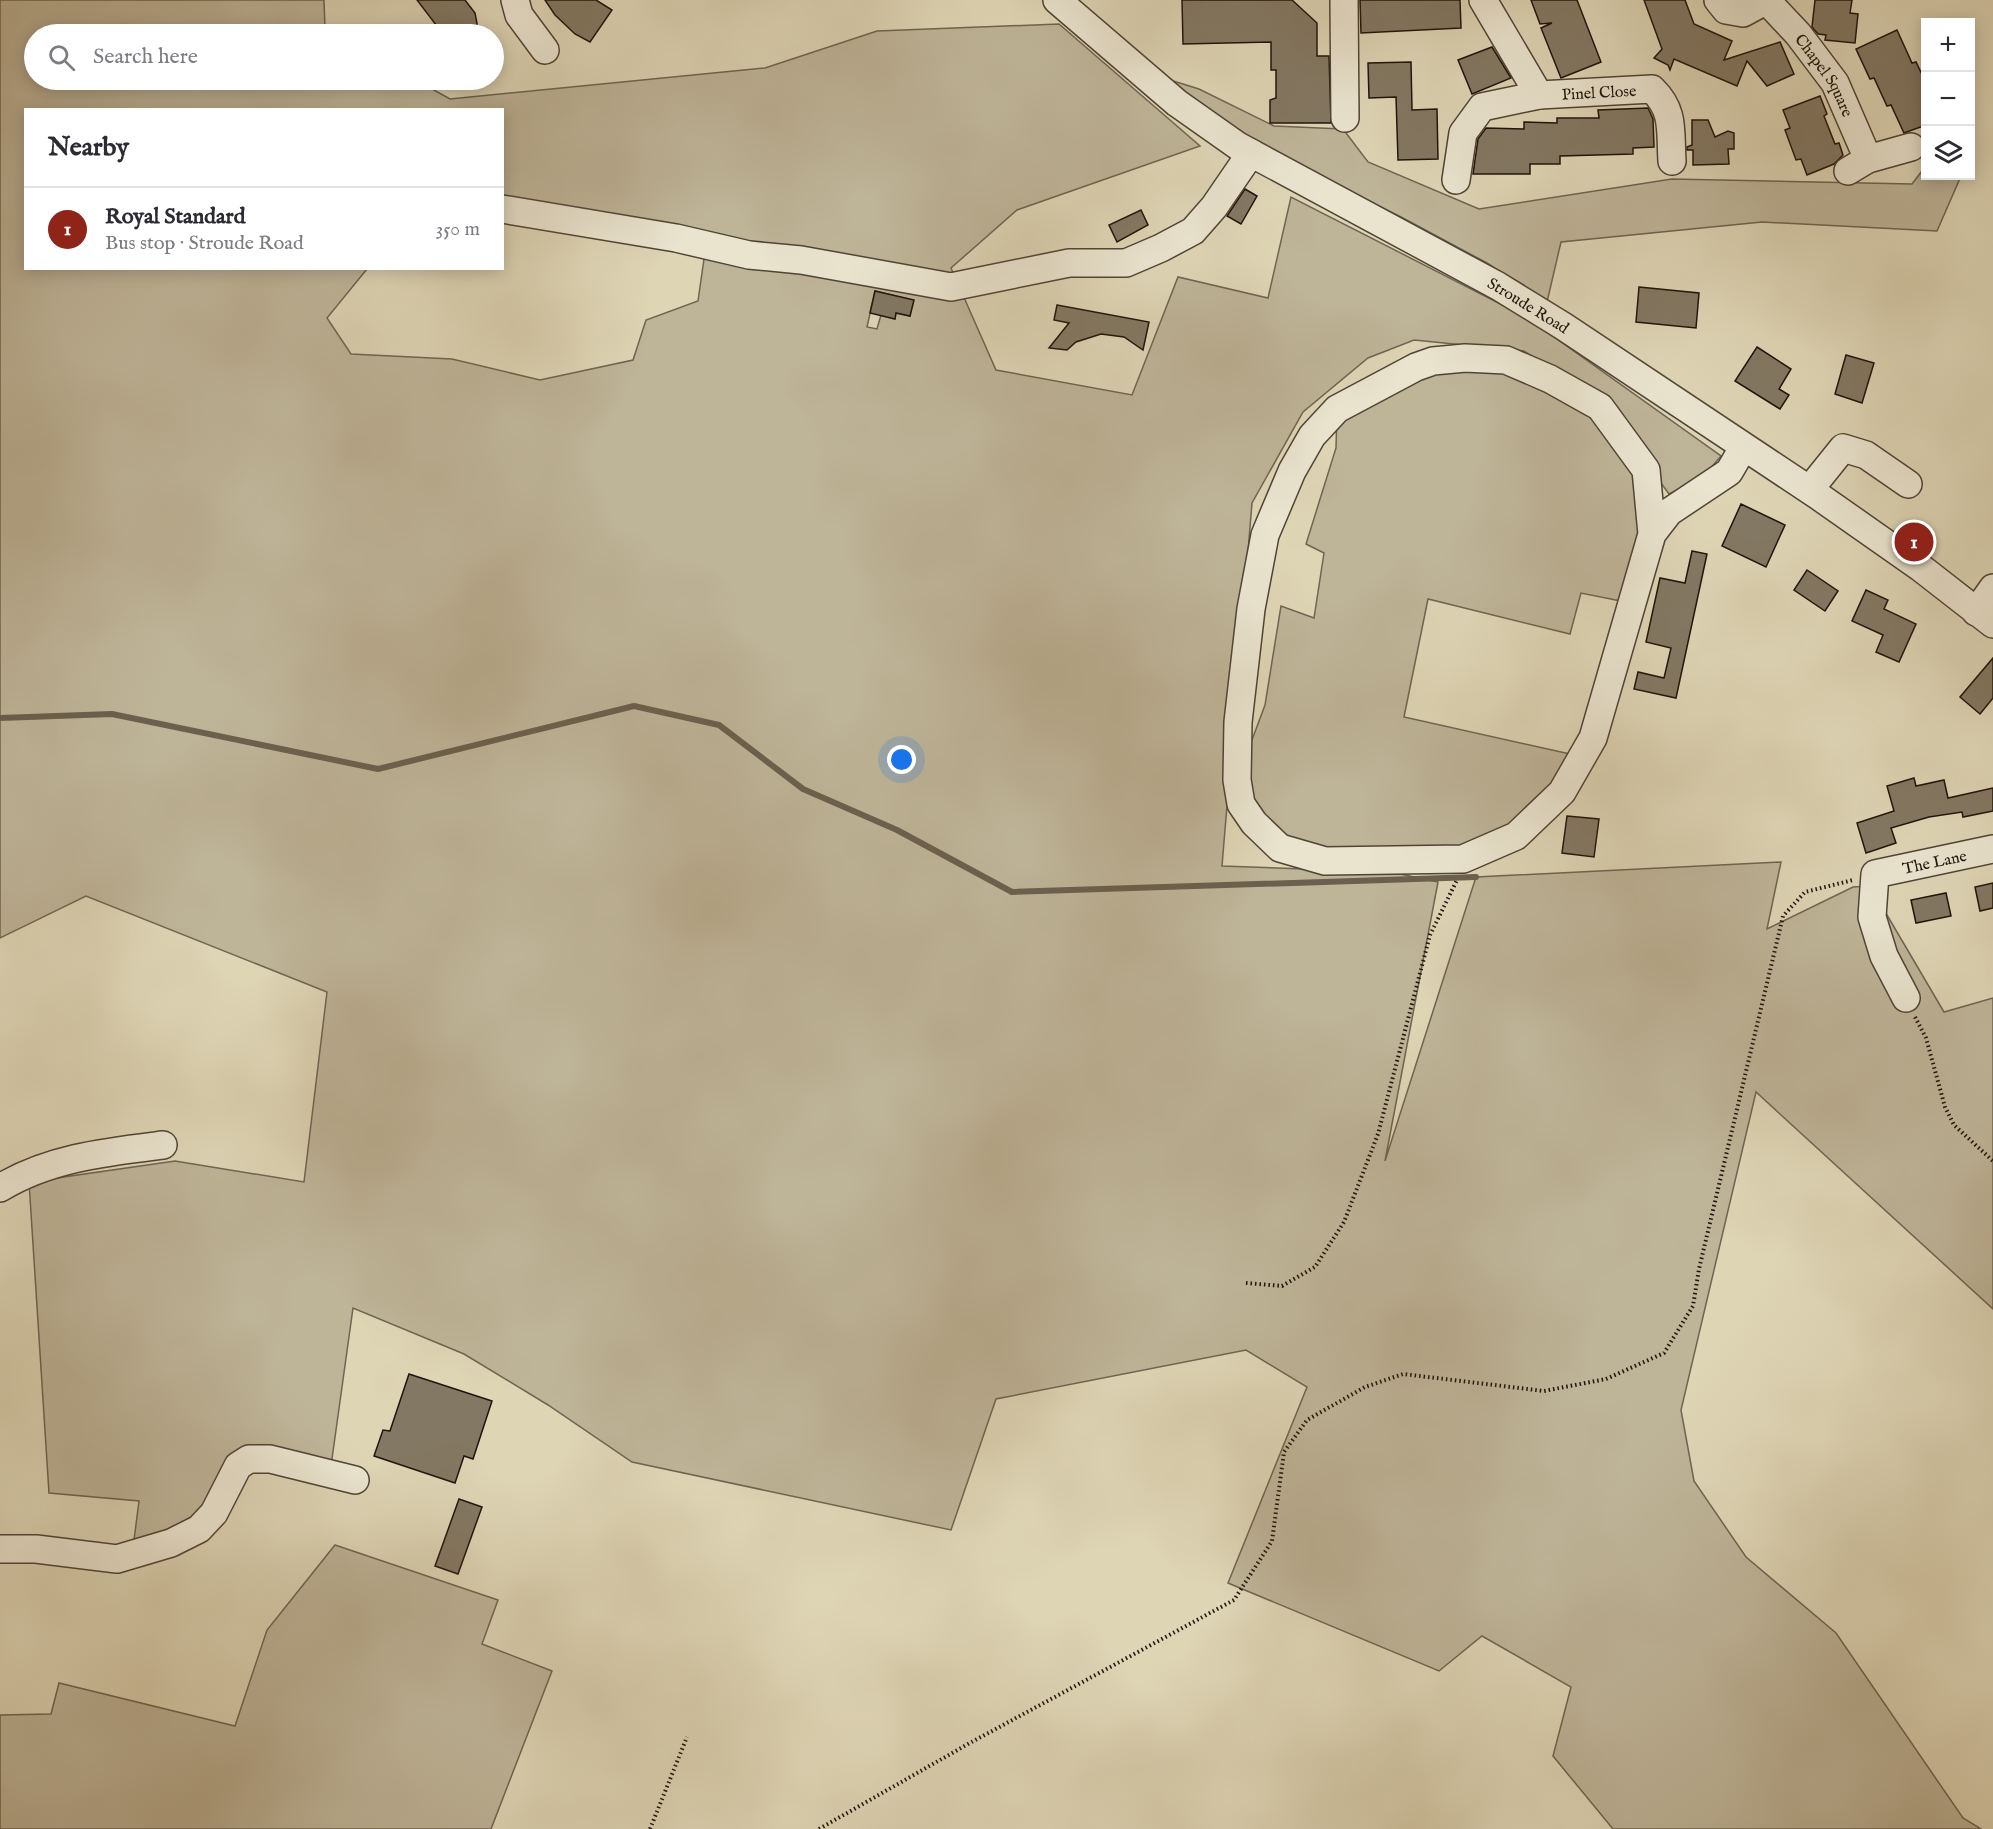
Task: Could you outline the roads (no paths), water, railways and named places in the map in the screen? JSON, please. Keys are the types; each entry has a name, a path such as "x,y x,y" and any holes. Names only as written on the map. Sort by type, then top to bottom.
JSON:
{"street":[{"path":"515,0 519,15 545,50"},
{"name":"Stroude Road","path":"1057,0 1177,103 1251,153 1498,285 1743,448 1809,489 1921,568 1984,618"},
{"path":"1344,0 1345,118"},
{"name":"Pinel Close","path":"1483,0 1539,95"},
{"name":"Chapel Square","path":"1718,0 1726,10 1743,13 1765,1 1798,34 1835,83 1858,165 1911,147"},
{"name":"Pinel Close","path":"1456,180 1463,133 1482,107 1539,95 1652,89 1670,111 1672,161"},
{"path":"504,209 676,238 749,255 801,260 951,286 1069,263 1126,263 1161,248 1193,231 1214,207 1251,153"},
{"path":"1652,534 1646,470 1600,407 1550,379 1506,360 1465,358 1433,361 1398,376 1337,409 1312,436 1292,471 1264,535 1251,609 1238,722 1237,780 1242,804 1254,823 1280,848 1325,861 1463,858 1516,836 1562,792 1593,738 1652,534 1670,512 1729,472 1743,448"},
{"path":"1809,489 1843,448 1866,455 1908,484"},
{"path":"1984,618 1993,588"},
{"name":"The Lane","path":"1905,998 1884,956 1872,917 1875,874 1993,849"},
{"path":"0,1188 50,1165 98,1153 163,1145"},
{"path":"0,1549 36,1549 117,1559 171,1543 199,1529 214,1514 238,1466 249,1459 270,1459 355,1480"}],"waterway":[{"path":"0,718 112,714 378,769 634,706 719,725 803,789 897,830 1012,892 1476,877"}],"place":[{"name":"Royal Standard","path":"1914,542"}]}
